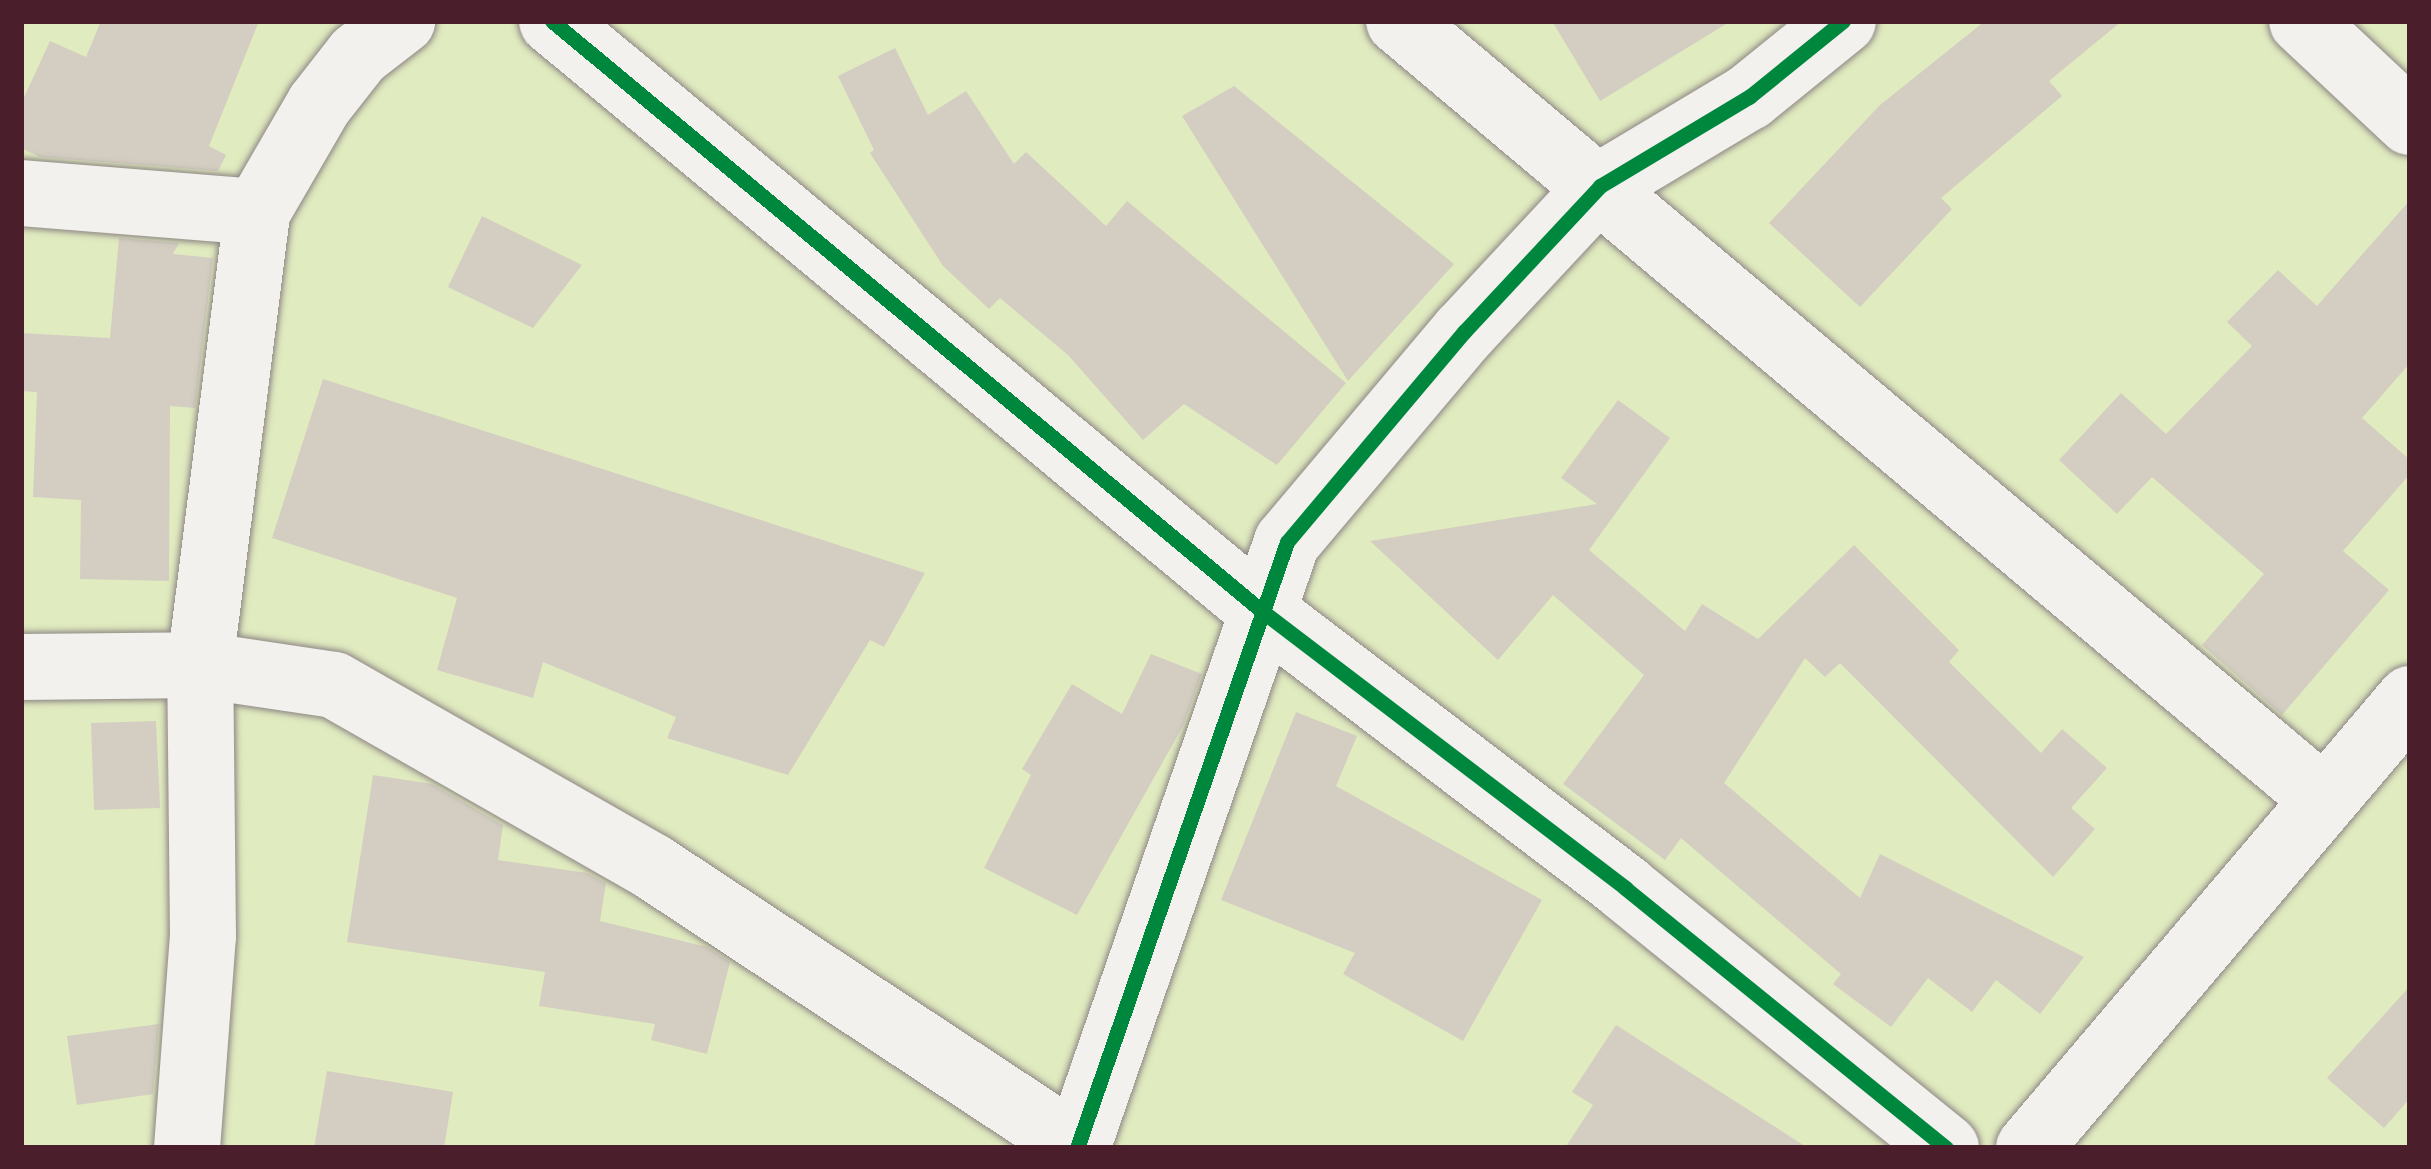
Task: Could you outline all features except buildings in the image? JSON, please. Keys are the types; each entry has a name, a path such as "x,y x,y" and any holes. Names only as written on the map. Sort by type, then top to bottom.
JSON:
{"street":[{"path":"187,1148 203,936 200,665 256,212 319,105 358,56 402,21"},
{"path":"552,21 1262,611 1625,888 1946,1148"},
{"path":"1399,21 2324,799"},
{"path":"21,668 200,665 334,685 653,867 1078,1148 1287,542 1464,332 1600,186 1749,97 1843,21"},
{"path":"2302,21 2410,122"},
{"path":"21,193 256,212"},
{"path":"2029,1148 2410,699"}],"green space":[{"path":"21,21 2410,21 2410,1148 21,1148"}],"cycle path":[{"path":"552,21 1262,611 1625,888 1946,1148"},
{"path":"1077,1148 1287,542 1464,332 1600,186 1749,97 1843,21"}]}
